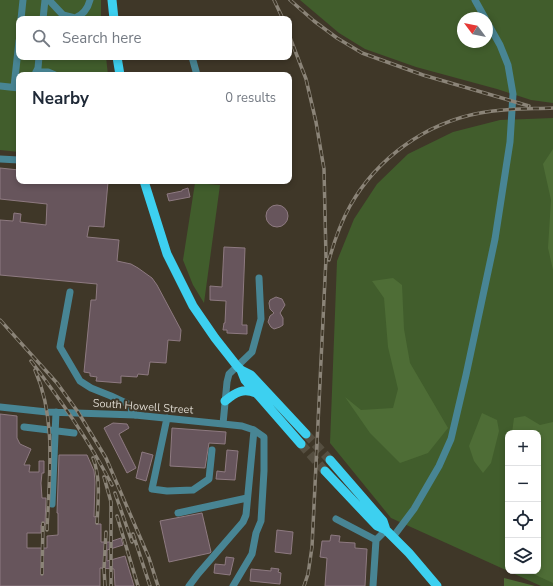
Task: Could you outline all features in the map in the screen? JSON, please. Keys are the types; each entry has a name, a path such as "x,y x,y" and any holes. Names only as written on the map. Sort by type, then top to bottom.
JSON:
{"main road":[{"path":"112,0 114,16"},
{"path":"118,60 120,72"},
{"path":"145,184 167,254 202,321 239,368 245,380 301,444"},
{"path":"239,368 251,375 306,434"},
{"path":"226,401 235,393 240,391 248,390 256,393"},
{"path":"330,460 383,521 389,534"},
{"path":"325,471 377,526 389,534 409,553 437,586"}],"street":[{"path":"21,16 23,0"},
{"path":"43,16 46,0"},
{"path":"49,0 63,15 67,16"},
{"path":"78,16 84,12 90,0"},
{"path":"475,0 482,12"},
{"path":"376,540 389,534 414,509 439,466 451,439 495,239 510,142 513,94 508,65 493,33"},
{"path":"18,60 18,72"},
{"path":"36,72 38,68 39,60"},
{"path":"193,60 197,72"},
{"path":"0,86 16,87"},
{"path":"0,159 16,160"},
{"path":"223,424 229,374 239,368 252,352 261,319 259,278"},
{"path":"70,292 60,347 70,366 80,381 91,388 128,404 135,415"},
{"name":"South Howell Street","path":"0,407 56,412 135,415 242,426 254,430"},
{"path":"52,504 56,412"},
{"path":"167,418 152,489 167,491 193,490 209,479 212,450"},
{"path":"24,427 74,433"},
{"path":"189,586 243,522 246,515 254,430 264,437 264,471 261,521 256,532 252,554 233,586"},
{"path":"178,512 247,498"},
{"path":"336,519 376,540"},
{"path":"373,586 376,540"}],"green space":[{"path":"0,0 101,0 101,16 16,16 16,60 106,60 108,72 16,72 16,152 0,150"},
{"path":"300,0 553,0 553,103 531,100 416,67 365,49 339,33"},
{"path":"553,118 553,586 541,586 515,574 541,574 541,430 505,430 505,570 391,518 330,443 337,261 354,219 377,184 408,154 453,132 500,120"},
{"path":"553,149 553,270 548,248 551,200 543,164"},
{"path":"195,184 220,185 204,303 193,285 183,260"},
{"path":"393,278 402,285 404,329 410,363 448,428 428,453 400,463 370,433 345,397 361,410 393,408 398,389 388,347 384,298 372,281"},
{"path":"482,413 497,420 499,431 491,463 483,473 474,461 469,446"},
{"path":"525,416 540,425 553,422 553,583 534,574 541,574 541,430 512,430 514,418"},
{"path":"504,578 535,586 504,586"}],"building":[{"path":"0,168 16,170 16,184 108,184 104,227 89,226 87,237 119,240 117,261 131,264 138,268 152,278 157,285 181,330 180,341 168,340 166,363 150,362 148,375 138,374 137,377 121,376 121,383 96,381 97,377 90,376 90,373 84,372 91,300 96,300 97,284 0,275 0,220 13,221 14,213 21,214 20,222 46,225 47,204 0,199"},
{"path":"188,188 190,197 169,201 167,194 182,191"},
{"path":"277,205 281,206 287,212 287,220 281,226 277,227 273,226 267,220 266,216 267,212 273,206"},
{"path":"224,247 245,248 242,325 247,325 247,334 227,333 227,330 223,330 225,323 226,301 210,300 210,286 222,287"},
{"path":"276,297 282,299 285,305 280,313 283,318 283,325 274,329 268,322 270,316 274,313 270,309 269,303 270,300"},
{"path":"0,414 17,416 17,438 20,444 31,449 24,465 30,465 29,472 39,472 39,461 44,461 44,473 42,473 41,483 42,498 46,498 45,525 41,525 41,533 27,533 27,548 47,548 47,536 58,535 57,513 59,455 87,455 94,471 94,517 97,516 96,524 101,524 101,542 112,542 121,538 123,545 107,550 107,561 125,556 134,586 115,586 114,569 100,568 100,586 0,586"},
{"path":"113,423 127,424 129,428 119,434 136,468 127,473 104,428"},
{"path":"172,428 226,432 225,444 209,443 205,468 170,466"},
{"path":"227,450 238,451 235,480 216,479 217,471 225,472"},
{"path":"142,452 153,455 146,481 136,478"},
{"path":"202,513 211,552 169,562 160,521"},
{"path":"277,530 293,532 291,554 275,552"},
{"path":"331,535 340,536 339,542 355,543 355,548 367,549 365,586 325,586 327,558 320,557 322,541 330,541"},
{"path":"226,557 234,558 230,575 214,573 215,564 225,565"},
{"path":"271,568 279,569 278,572 281,573 280,584 250,581 251,569 271,571"}],"tunnel":[{"path":"306,434 330,460"},
{"path":"301,444 325,471"}],"railway":[{"path":"274,0 282,16"},
{"path":"290,0 314,21 337,38 362,53 423,75 529,106"},
{"path":"292,43 306,79 316,122 324,169 326,258 312,547 308,574 304,586"},
{"path":"329,260 335,239 344,219 361,189 374,173 405,145 422,134 460,118 498,110 553,108"},
{"path":"0,320 57,383 78,412 106,458 149,558 158,586"},
{"path":"31,361 74,421 94,452 112,485"},
{"path":"35,370 42,389 49,429 50,469 47,530"},
{"path":"93,458 96,466 98,482 97,523"},
{"path":"104,477 111,502 111,586"},
{"path":"115,493 132,542"},
{"path":"117,516 138,586"},
{"path":"42,574 43,523"},
{"path":"105,586 104,568 106,532"},
{"path":"133,534 150,586"}]}
